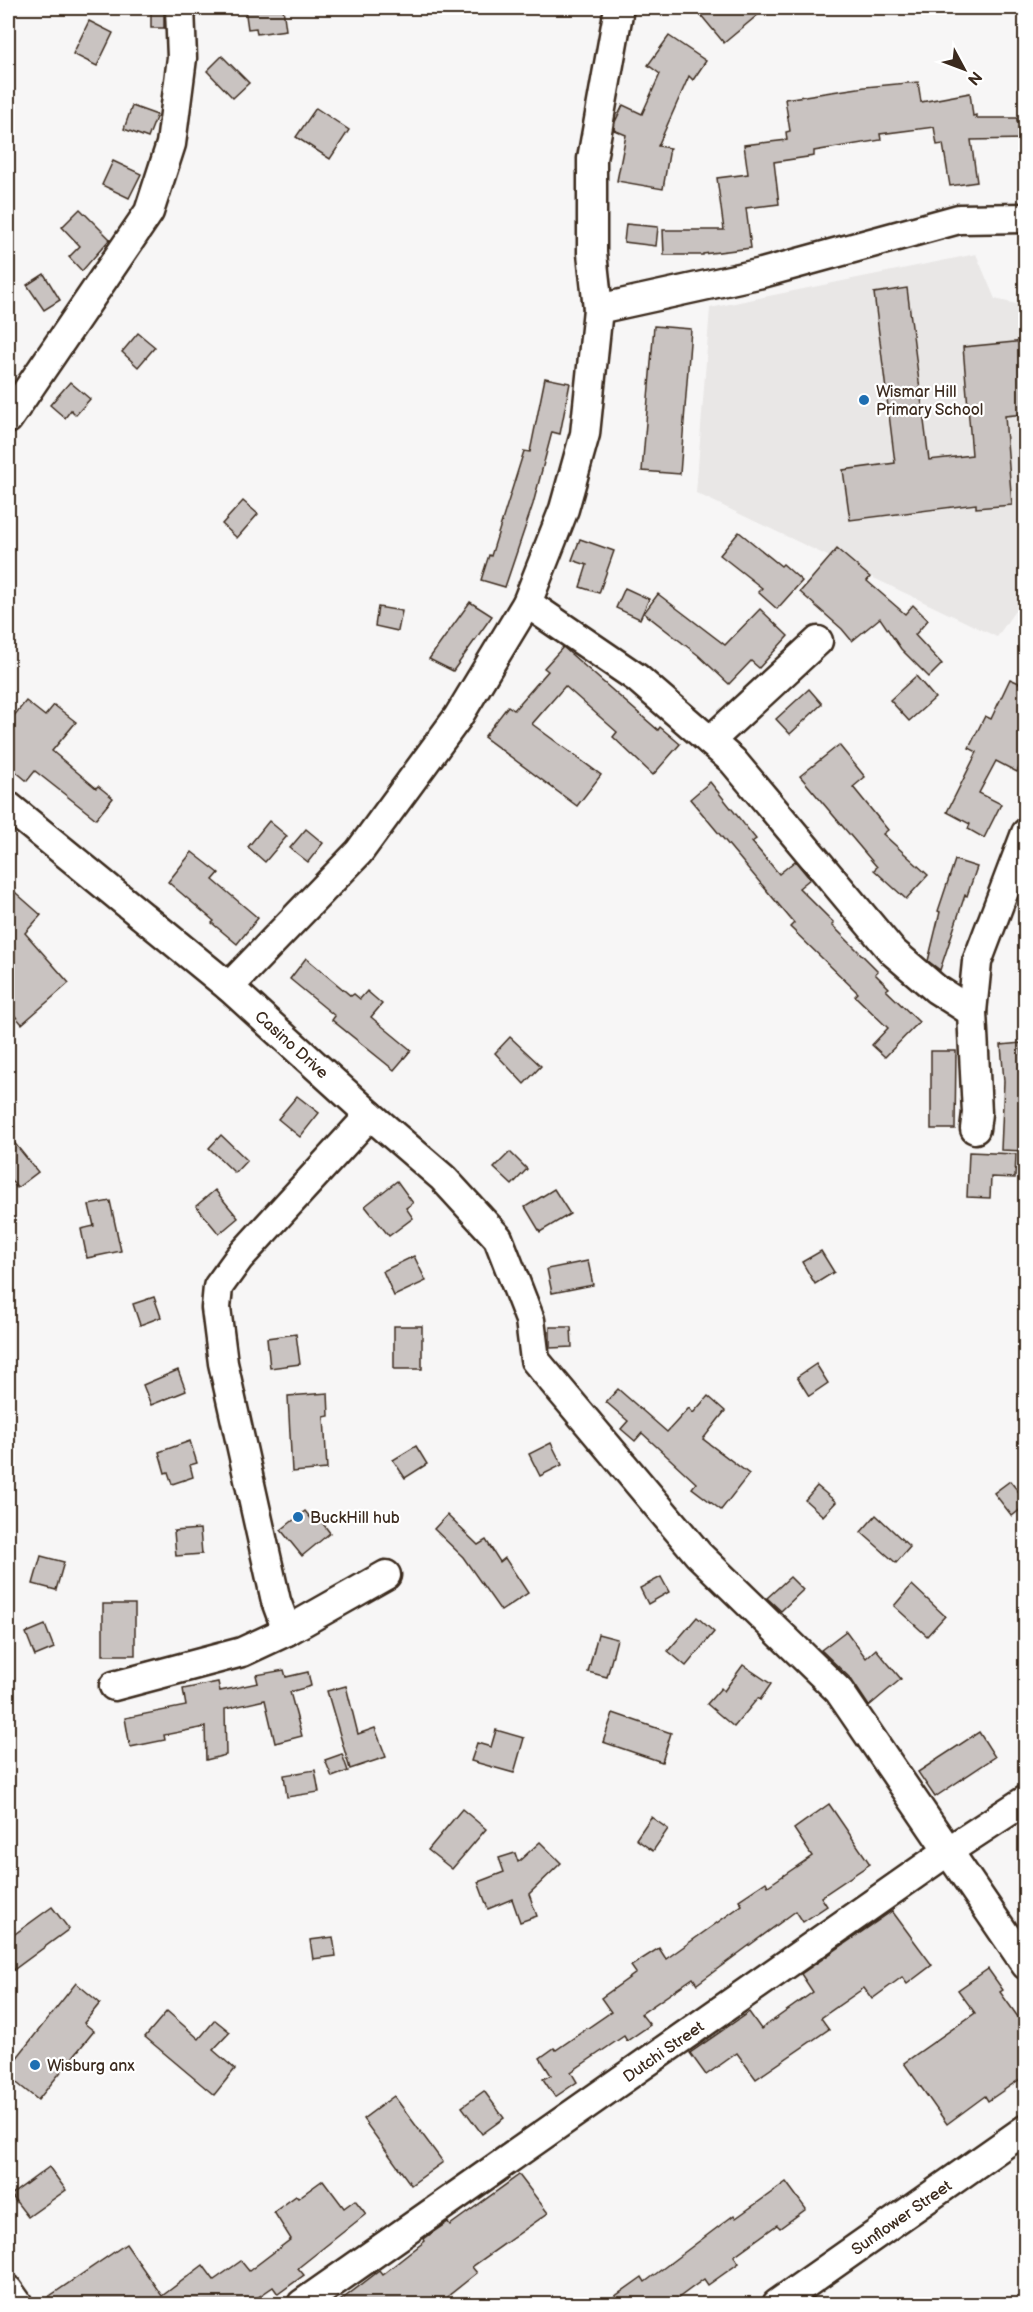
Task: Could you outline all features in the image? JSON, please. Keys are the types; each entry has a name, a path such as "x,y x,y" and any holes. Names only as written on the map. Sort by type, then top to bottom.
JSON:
{"street":[{"path":"8,419 149,212 171,144 182,58 180,8"},
{"path":"229,987 359,852 458,717 527,603 564,509 585,434 598,309 592,253 592,159 619,8"},
{"path":"598,309 762,273 959,219 1026,218"},
{"path":"527,603 637,678 733,761 892,951 936,989 972,1012"},
{"path":"710,741 818,641"},
{"name":"Casino Drive","path":"8,806 229,987 443,1178 498,1238 530,1320 535,1360 698,1554 839,1691 1026,1965"},
{"path":"975,1129 977,1113 972,1012 977,962 1025,837"},
{"path":"287,1631 276,1601 223,1364 216,1308 218,1287 239,1258 370,1115"},
{"path":"114,1686 243,1652 287,1631 386,1575"},
{"name":"Dutchi Street","path":"321,2299 948,1851 1026,1800"},
{"name":"Sunflower Street","path":"777,2304 1026,2129"},
{"path":"8,2290 18,2304"}],"shaded area":[{"name":"Wismar Hill Primary School","path":"976,254 995,299 1025,306 1025,596 997,637 696,493 710,308"}],"building":[{"path":"151,8 164,8 164,28 151,28"},
{"path":"245,8 283,8 286,30 257,34 256,28 248,29"},
{"path":"695,8 766,8 724,43"},
{"path":"89,21 113,33 97,66 73,54"},
{"path":"669,36 706,61 693,80 689,76 658,146 670,148 663,189 617,181 626,135 614,130 615,122 623,105 642,114 660,74 648,65"},
{"path":"222,56 249,83 233,98 207,71"},
{"path":"918,82 921,102 970,93 973,116 976,115 976,118 1026,120 1026,139 971,140 977,182 950,186 943,144 937,145 934,127 880,134 881,140 814,151 814,156 774,162 779,204 746,208 751,248 703,255 664,255 663,230 724,230 717,178 748,174 744,145 787,140 786,132 790,131 785,99"},
{"path":"132,106 157,115 148,138 124,129"},
{"path":"316,108 349,130 330,159 296,137"},
{"path":"113,161 141,174 129,198 102,185"},
{"path":"80,209 110,239 82,271 69,257 80,246 62,227"},
{"path":"626,224 658,227 656,246 624,242"},
{"path":"44,274 60,300 44,310 27,285"},
{"path":"907,288 929,460 972,455 963,347 1026,341 1026,414 1005,416 1012,505 976,508 976,504 850,520 843,470 895,463 874,293"},
{"path":"654,326 691,329 680,474 642,471"},
{"path":"138,333 155,347 138,367 122,352"},
{"path":"545,378 570,383 560,434 552,432 533,504 505,587 481,580 489,555 491,556 524,451 530,452"},
{"path":"70,382 90,399 76,415 71,410 65,418 50,405"},
{"path":"243,501 258,514 237,538 222,524"},
{"path":"739,532 802,581 777,609 758,592 762,588 720,555"},
{"path":"580,539 614,551 599,593 580,587 587,565 572,560"},
{"path":"837,549 870,577 867,581 905,614 913,605 928,620 915,635 942,664 929,677 901,649 880,618 852,641 842,629 800,592"},
{"path":"625,588 649,599 640,619 616,608"},
{"path":"658,594 725,645 760,609 788,636 759,668 751,661 729,684 698,655 644,613"},
{"path":"470,602 492,616 453,671 429,659"},
{"path":"378,607 402,611 398,631 375,626"},
{"path":"563,647 658,730 660,727 680,744 653,775 613,737 617,732 565,686 532,724 601,775 577,806 484,737 508,706 514,710 548,671 544,668"},
{"path":"916,676 935,698 909,721 890,700"},
{"path":"1010,679 1026,686 1026,754 1017,772 996,761 979,793 1001,804 984,838 968,829 970,824 947,812 977,752 969,748 985,716 991,719"},
{"path":"809,689 822,704 790,734 776,719"},
{"path":"26,701 45,716 54,705 76,722 52,751 96,788 98,786 113,798 96,819 35,771 27,781 8,765 8,723"},
{"path":"839,745 865,777 853,787 888,830 883,834 928,875 906,899 874,870 877,867 800,776"},
{"path":"710,782 756,839 752,842 779,874 795,861 810,879 799,888 878,971 875,974 889,988 886,990 919,1022 885,1057 872,1045 888,1028 855,996 858,993 790,927 794,923 690,799"},
{"path":"269,821 287,836 265,862 248,847"},
{"path":"306,829 323,843 308,862 290,848"},
{"path":"192,852 219,873 213,880 258,918 237,944 168,882"},
{"path":"955,860 977,867 967,896 965,895 940,970 928,961 940,912 938,911"},
{"path":"8,886 41,915 25,933 69,983 22,1024 8,1008"},
{"path":"306,958 351,996 354,994 360,999 367,991 382,1004 371,1017 411,1050 394,1070 332,1020 335,1016 290,979"},
{"path":"510,1037 541,1066 524,1084 495,1053"},
{"path":"1021,1043 1023,1072 1026,1072 1026,1151 1001,1150 1004,1081 1001,1045"},
{"path":"931,1051 956,1051 955,1129 931,1129"},
{"path":"297,1096 319,1113 300,1137 278,1119"},
{"path":"8,1135 38,1172 17,1188 8,1176"},
{"path":"221,1135 247,1160 235,1173 209,1148"},
{"path":"510,1152 527,1169 512,1185 494,1168"},
{"path":"969,1152 1016,1154 1015,1178 991,1177 990,1198 967,1197"},
{"path":"397,1181 413,1203 406,1208 413,1218 389,1236 365,1206"},
{"path":"554,1189 570,1214 540,1232 525,1207"},
{"path":"215,1190 238,1218 219,1234 196,1206"},
{"path":"110,1201 121,1251 87,1258 81,1229 94,1226 89,1205"},
{"path":"821,1251 834,1272 815,1284 802,1262"},
{"path":"414,1256 426,1281 394,1296 383,1271"},
{"path":"588,1261 593,1285 552,1293 547,1269"},
{"path":"154,1297 161,1317 140,1325 133,1304"},
{"path":"394,1326 422,1326 422,1369 394,1369"},
{"path":"550,1327 571,1327 572,1347 550,1348"},
{"path":"296,1334 300,1364 270,1368 267,1338"},
{"path":"816,1364 828,1383 809,1396 797,1377"},
{"path":"178,1370 186,1391 151,1405 143,1385"},
{"path":"618,1389 667,1432 689,1408 693,1413 708,1396 725,1411 703,1439 749,1474 721,1510 692,1488 696,1483 642,1433 635,1441 621,1429 628,1421 606,1402"},
{"path":"328,1393 329,1416 324,1417 327,1469 292,1472 288,1396"},
{"path":"190,1441 197,1463 190,1465 193,1477 172,1484 168,1472 165,1473 159,1452"},
{"path":"551,1443 562,1465 540,1476 529,1454"},
{"path":"416,1446 427,1464 405,1478 393,1460"},
{"path":"1010,1481 1026,1501 1026,1505 1012,1516 994,1493"},
{"path":"817,1486 836,1502 823,1516 805,1500"},
{"path":"305,1511 313,1521 318,1517 330,1533 302,1556 281,1530"},
{"path":"447,1515 478,1545 486,1540 500,1562 505,1558 528,1593 501,1611 463,1557 434,1529"},
{"path":"876,1515 910,1547 896,1563 861,1532"},
{"path":"200,1529 202,1554 176,1556 174,1531"},
{"path":"41,1556 64,1562 56,1590 33,1584"},
{"path":"661,1577 669,1592 648,1604 640,1588"},
{"path":"790,1577 803,1590 781,1611 767,1598"},
{"path":"912,1585 945,1616 927,1636 894,1606"},
{"path":"103,1604 135,1604 135,1655 103,1655"},
{"path":"697,1617 714,1632 686,1666 668,1651"},
{"path":"45,1625 54,1648 35,1656 26,1633"},
{"path":"846,1631 866,1658 876,1649 901,1679 869,1706 851,1679 821,1650"},
{"path":"598,1634 617,1639 607,1677 588,1672"},
{"path":"743,1665 771,1684 760,1700 758,1698 734,1727 707,1704 721,1688 724,1691"},
{"path":"284,1670 286,1677 308,1672 311,1686 290,1692 302,1736 275,1743 265,1700 225,1709 226,1755 206,1760 205,1727 164,1735 165,1740 130,1747 125,1718 186,1706 183,1689 218,1682 220,1691 258,1683 256,1675"},
{"path":"346,1686 358,1734 375,1728 386,1757 350,1769 327,1691"},
{"path":"613,1713 671,1733 662,1762 603,1742"},
{"path":"496,1730 524,1738 514,1773 471,1761 477,1743 491,1747"},
{"path":"979,1732 995,1757 935,1797 918,1772"},
{"path":"342,1754 348,1771 332,1777 325,1760"},
{"path":"315,1770 319,1792 287,1797 284,1775"},
{"path":"829,1804 870,1864 821,1897 827,1906 803,1922 796,1911 697,1984 693,1978 641,2014 650,2025 627,2041 624,2036 571,2072 577,2082 555,2097 543,2079 551,2075 540,2058 554,2048 556,2050 611,2012 601,1998 636,1973 631,1966 659,1948 666,1959 742,1905 739,1900 766,1882 768,1886 812,1856 794,1829"},
{"path":"462,1809 486,1829 452,1869 428,1850"},
{"path":"651,1817 668,1829 653,1851 636,1839"},
{"path":"540,1842 561,1863 529,1894 537,1916 520,1922 512,1899 488,1909 478,1882 504,1872 499,1858 515,1853 518,1862"},
{"path":"52,1907 69,1929 8,1974 8,1939"},
{"path":"892,1911 932,1965 907,1984 902,1977 872,1999 864,1988 821,2018 829,2029 756,2079 737,2053 706,2075 690,2053 749,2012 761,2029 813,1992 801,1974"},
{"path":"333,1937 336,1956 313,1959 310,1940"},
{"path":"988,1969 1003,1990 1000,1992 1026,2028 1026,2075 988,2101 985,2096 947,2124 904,2063 975,2013 958,1990"},
{"path":"76,1983 100,2003 84,2023 94,2031 38,2100 8,2076 8,2069"},
{"path":"167,2011 199,2039 215,2020 230,2032 213,2050 235,2069 214,2095 145,2037"},
{"path":"484,2091 504,2118 482,2134 462,2107"},
{"path":"394,2096 443,2162 411,2185 363,2119"},
{"path":"49,2167 66,2190 28,2217 11,2195"},
{"path":"519,2175 548,2213 472,2267 477,2273 438,2304 336,2304 379,2271 382,2275 432,2233 448,2222 450,2225"},
{"path":"323,2180 344,2208 355,2200 366,2214 298,2268 304,2275 278,2294 273,2287 248,2304 38,2304 126,2244 162,2296 203,2265 214,2280 241,2261 249,2271 291,2239 274,2212"},
{"path":"786,2182 806,2209 780,2228 777,2225 734,2256 739,2263 708,2285 704,2279 670,2304 604,2304 642,2277 645,2282 734,2215 736,2218"}],"place":[{"name":"Wismar Hill Primary School","path":"864,400"},
{"name":"BuckHill hub","path":"298,1517"},
{"name":"Wisburg anx","path":"35,2065"}]}
